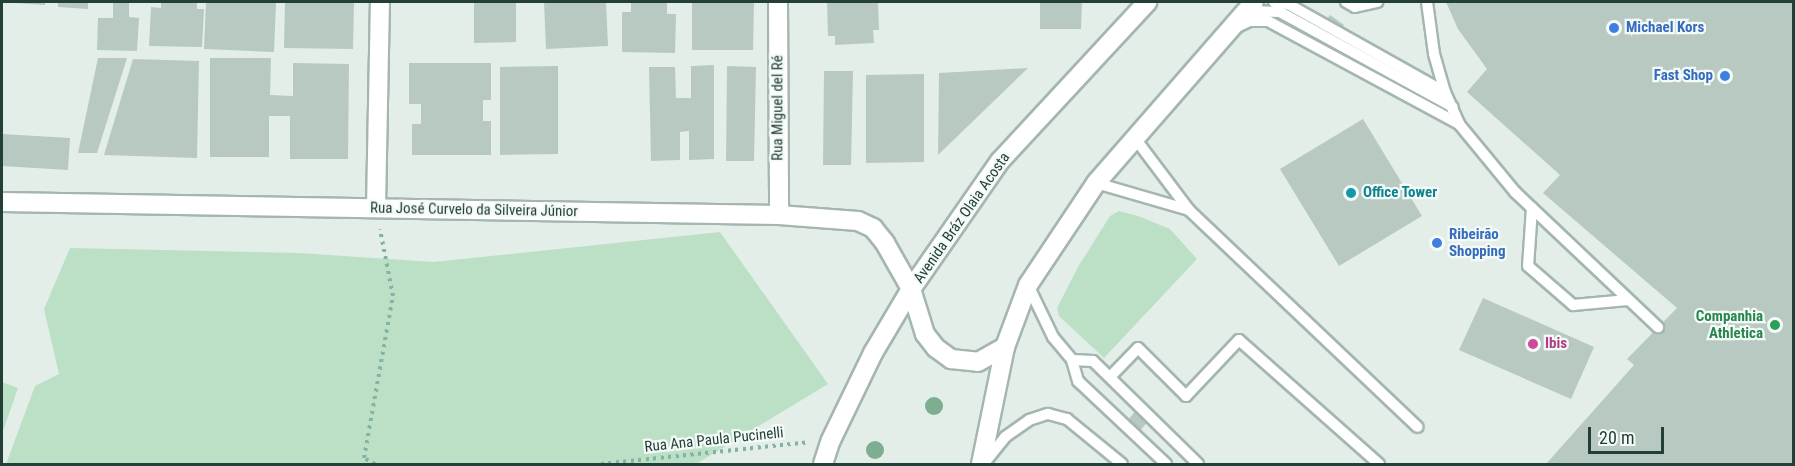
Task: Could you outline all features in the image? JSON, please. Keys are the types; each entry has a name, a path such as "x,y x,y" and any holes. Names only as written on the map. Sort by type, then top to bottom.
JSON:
{"street":[{"path":"376,208 380,2"},
{"name":"Rua Miguel del Ré","path":"778,2 779,215"},
{"name":"Avenida Bráz Olaia Acosta","path":"823,465 831,440 873,353 911,290 1000,161 1131,10 1147,2"},
{"path":"982,465 1005,347 1028,285 1096,183 1226,32 1252,7"},
{"name":"Rua José Curvelo da Silveira Júnior","path":"2,201 779,215 858,221 873,228 885,243 911,290 925,334 936,348 951,359 978,362 1005,347"}],"lane":[{"path":"1274,2 1288,4 1445,92"},
{"path":"1346,2 1355,7 1377,2"},
{"path":"1427,2 1434,54 1445,92 1454,107 1459,124"},
{"path":"1252,7 1253,11 1280,12 1454,107"},
{"path":"1226,32 1250,21 1268,21 1459,124 1515,192 1658,327"},
{"path":"1134,137 1189,210 1418,428"},
{"path":"1096,183 1189,210"},
{"path":"1532,208 1528,266 1573,304 1628,300"},
{"path":"1028,285 1053,337 1072,360 1078,381 1166,465"},
{"path":"1110,377 1138,348 1186,396 1239,340 1379,465"},
{"path":"1072,360 1094,361 1198,465"},
{"path":"982,465 1005,437 1029,420 1048,414 1067,419 1122,465"}],"path":[{"path":"375,465 364,458 393,296 376,208"},
{"name":"Rua Ana Paula Pucinelli","path":"601,465 831,440"}],"green space":[{"path":"1119,211 1170,229 1197,259 1104,358 1059,316 1057,308 1078,267 1110,216"},
{"path":"720,232 828,384 696,464 6,464 35,386 59,374 44,309 70,248 299,253 434,262"},
{"path":"2,382 18,388 2,434"}],"building":[{"path":"45,2 45,5 15,3"},
{"path":"58,2 88,2 88,9 58,7"},
{"path":"113,2 129,2 129,17 139,18 137,51 97,50 98,18 113,18"},
{"path":"161,2 197,2 197,9 204,9 202,47 149,46 151,7 161,8"},
{"path":"206,2 276,2 274,52 204,49"},
{"path":"285,2 354,2 353,49 284,48"},
{"path":"474,2 516,2 516,42 474,43"},
{"path":"544,2 606,2 608,46 546,49"},
{"path":"631,2 667,2 667,14 676,14 675,53 622,52 622,12 631,12"},
{"path":"692,2 754,2 753,50 692,50"},
{"path":"827,2 878,2 879,30 873,30 874,43 835,45 835,36 828,36"},
{"path":"1040,2 1082,2 1081,29 1040,29"},
{"path":"1446,2 1794,2 1794,464 1546,464 1634,365 1627,359 1677,308 1543,193 1560,175 1467,92 1487,69 1458,29"},
{"path":"1330,15 1344,25 1328,47 1314,38"},
{"path":"98,58 127,58 97,153 78,153"},
{"path":"210,58 271,58 270,95 293,96 293,63 349,64 348,159 290,159 290,116 269,116 269,157 210,157"},
{"path":"133,59 199,61 197,158 104,155"},
{"path":"409,63 491,63 491,100 483,100 483,121 491,121 491,155 412,155 412,124 421,124 421,104 409,104"},
{"path":"714,65 714,159 689,160 689,131 680,132 680,160 651,161 649,67 675,67 676,98 691,98 691,66"},
{"path":"558,66 558,154 500,155 500,67"},
{"path":"727,66 756,67 754,161 726,161"},
{"path":"1028,68 938,155 939,73"},
{"path":"824,71 853,71 851,165 823,165"},
{"path":"924,74 924,162 866,163 866,75"},
{"name":"Office Tower","path":"1363,119 1422,216 1339,266 1280,169"},
{"path":"2,134 70,138 68,170 2,166"},
{"path":"1483,298 1594,347 1571,399 1459,350"},
{"path":"1143,402 1155,413 1139,432 1127,421"}],"place":[{"name":"Michael Kors","path":"1614,28"},
{"name":"Fast Shop","path":"1725,76"},
{"name":"Office Tower","path":"1351,193"},
{"name":"Ribeirão Shopping","path":"1437,243"},
{"name":"Companhia Athletica","path":"1775,325"},
{"name":"Ibis","path":"1533,344"}]}
